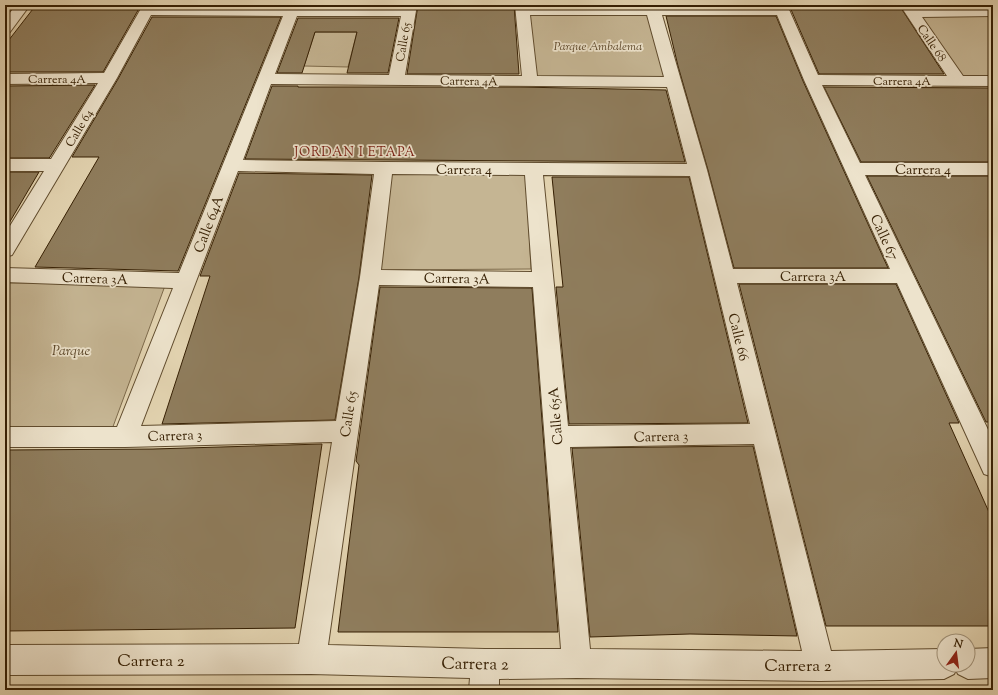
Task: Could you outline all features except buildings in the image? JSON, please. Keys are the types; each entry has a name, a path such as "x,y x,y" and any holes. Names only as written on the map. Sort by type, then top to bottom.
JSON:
{"street":[{"path":"5,8 22,6"},
{"path":"5,29 22,6"},
{"path":"149,8 292,11 409,8"},
{"name":"Calle 64","path":"5,250 109,78 149,8"},
{"name":"Calle 65","path":"396,79 409,8"},
{"path":"530,82 522,8 653,10 782,8"},
{"name":"Calle 67","path":"782,8 812,80 853,170 991,456"},
{"path":"909,9 993,12"},
{"name":"Calle 68","path":"909,9 958,81"},
{"name":"Calle 66","path":"653,10 698,170 820,666"},
{"name":"Calle 64A","path":"124,437 292,11"},
{"name":"Carrera 4A","path":"5,79 109,78"},
{"name":"Carrera 4A","path":"265,80 396,79 530,82 673,82"},
{"name":"Carrera 4A","path":"812,80 993,81"},
{"path":"5,165 57,165"},
{"name":"Carrera 4","path":"231,166 698,170"},
{"name":"Calle 65","path":"311,660 345,431 370,277 384,168"},
{"name":"Calle 65A","path":"533,169 577,663"},
{"name":"Carrera 4","path":"853,170 993,169"},
{"name":"Carrera 3A","path":"5,275 186,281"},
{"name":"Carrera 3A","path":"724,276 903,276"},
{"name":"Carrera 3A","path":"370,277 543,280"},
{"name":"Carrera 3","path":"5,437 124,437 345,431"},
{"name":"Carrera 3","path":"557,437 764,434"},
{"name":"Carrera 2","path":"5,660 311,660 485,677 577,663 820,666 936,664"},
{"path":"976,664 993,663"}],"green space":[{"path":"993,12 993,81 958,81 912,13"},
{"name":"Parque Ambalema","path":"649,13 667,80 535,80 529,14"},
{"path":"315,32 357,32 348,67 304,66"},
{"path":"526,172 531,269 377,270 389,173"},
{"name":"Parque","path":"7,283 166,283 111,432 5,432 5,287"}],"district":[{"name":"JORDAN I ETAPA","path":"355,151"}]}
